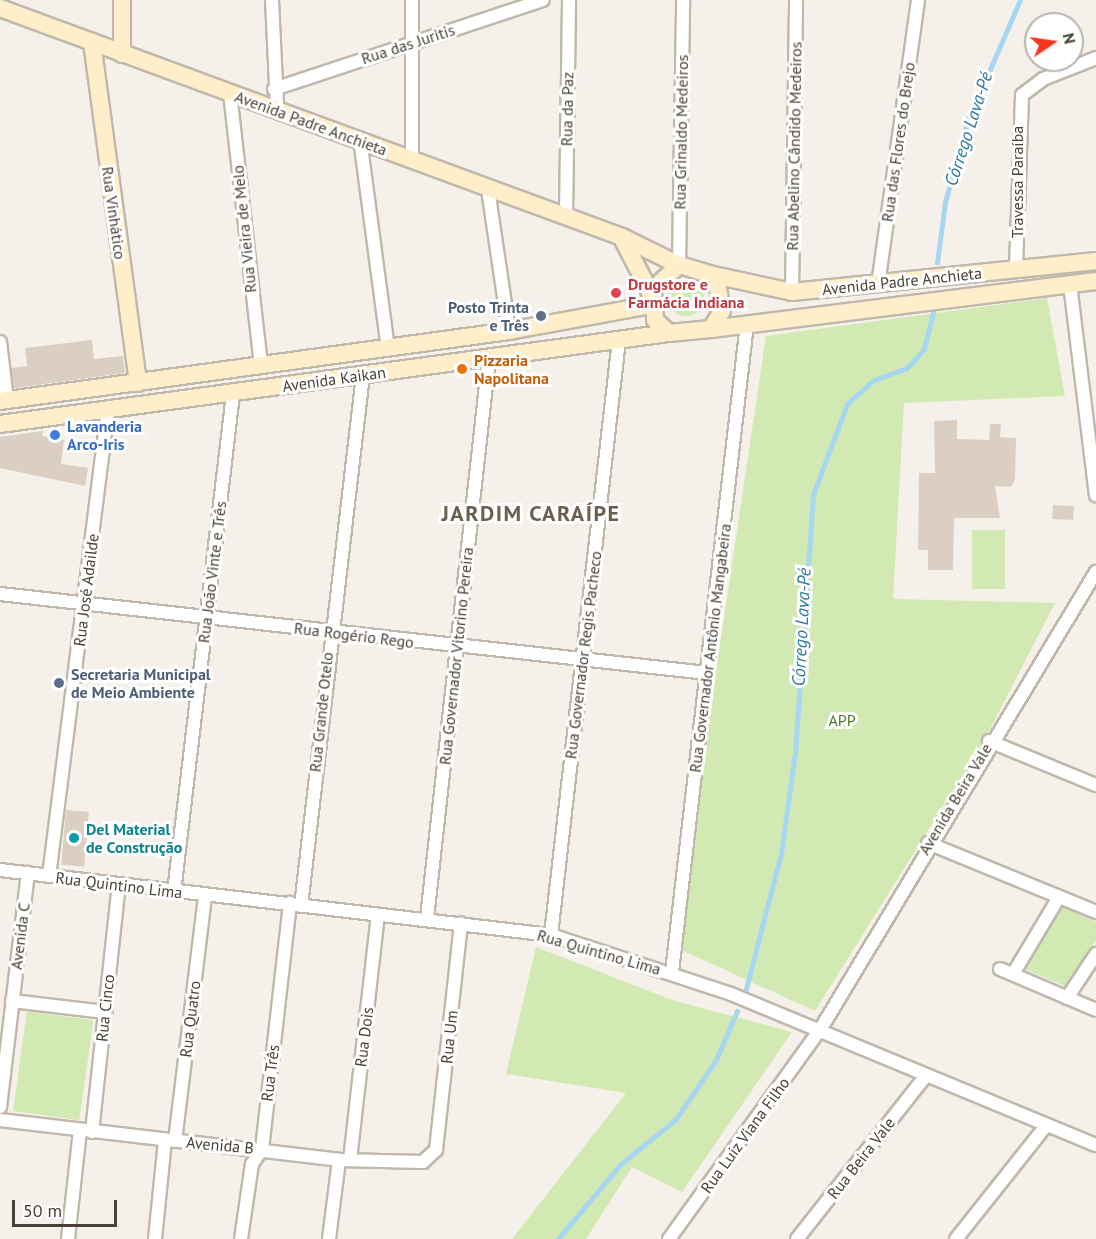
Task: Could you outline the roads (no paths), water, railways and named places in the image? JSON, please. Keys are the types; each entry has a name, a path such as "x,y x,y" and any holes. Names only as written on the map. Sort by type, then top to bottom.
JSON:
{"street":[{"path":"122,0 122,54"},
{"path":"272,0 274,89 277,108"},
{"path":"412,0 412,160"},
{"name":"Rua das Juritis","path":"274,89 543,0"},
{"name":"Rua da Paz","path":"566,217 569,0"},
{"name":"Rua Grinaldo Medeiros","path":"679,265 683,0"},
{"name":"Rua Abelino Cândido Medeiros","path":"792,292 796,0"},
{"name":"Rua das Flores do Brejo","path":"878,285 918,0"},
{"name":"Avenida Padre Anchieta","path":"0,8 230,93 277,108 488,189 622,237 679,265 709,274 792,292 1096,261"},
{"name":"Rua Vinhático","path":"92,42 138,383"},
{"name":"Travessa Paraíba","path":"1016,268 1022,95 1043,79 1096,58"},
{"name":"Rua Vieira de Melo","path":"230,93 261,365"},
{"path":"360,139 388,349"},
{"path":"488,189 509,331"},
{"path":"622,237 669,333"},
{"path":"652,301 660,279 679,265"},
{"path":"709,274 723,303 711,329"},
{"name":"Avenida Padre Anchieta","path":"669,333 1096,280"},
{"path":"1070,284 1096,490"},
{"name":"Avenida Kaikan","path":"4,400 509,331 652,301"},
{"name":"Rua Governador Antônio Mangabeira","path":"672,972 747,324"},
{"name":"Avenida Kaikan","path":"0,424 669,333"},
{"name":"Rua Governador Regis Pacheco","path":"551,935 619,340"},
{"path":"0,342 4,400"},
{"name":"Rua Governador Vitorino Pereira","path":"427,918 489,358"},
{"name":"Rua Grande Otelo","path":"295,905 363,375"},
{"path":"138,383 141,406"},
{"name":"Rua João Vinte e Três","path":"174,892 233,394"},
{"name":"Rua José Adailde","path":"49,876 108,411"},
{"name":"Avenida Beira Vale","path":"820,1030 989,741 1096,572"},
{"name":"Rua Rogério Rego","path":"0,594 707,673"},
{"path":"989,741 1094,781"},
{"path":"928,843 1096,912"},
{"name":"Rua Quintino Lima","path":"0,870 205,896 378,915 427,918 551,935 672,972 820,1030 925,1077 1096,1145"},
{"name":"Avenida C","path":"0,1107 28,873"},
{"name":"Rua Cinco","path":"68,1239 105,1012 119,885"},
{"name":"Rua Quatro","path":"154,1239 205,896"},
{"path":"1013,974 1059,897"},
{"name":"Rua Três","path":"242,1239 252,1164 261,1149 295,905"},
{"name":"Rua Dois","path":"329,1239 344,1160 378,915"},
{"name":"Rua Um","path":"436,1150 461,923"},
{"path":"1067,998 1096,954"},
{"path":"1000,969 1096,1010"},
{"path":"12,1001 105,1012"},
{"name":"Rua Luiz Viana Filho","path":"669,1239 820,1030"},
{"name":"Rua Beira Vale","path":"798,1239 925,1077"},
{"name":"Avenida B","path":"0,1120 344,1160 423,1162 436,1150"},
{"path":"956,1239 1046,1126"}],"waterway":[{"name":"Córrego Lava-Pé","path":"937,263 945,202 967,123 1020,0"},
{"name":"Córrego Lava-Pé","path":"746,989 781,854 795,753 813,495 847,404 874,380 907,368 924,349 934,309"},
{"name":"Córrego Lava-Pé","path":"558,1239 621,1164 676,1119 716,1060 737,1011"}],"place":[{"name":"Drugstore e Farmácia Indiana","path":"616,293"},
{"name":"Posto Trinta e Três","path":"541,316"},
{"name":"Pizzaria Napolitana","path":"462,369"},
{"name":"Lavanderia Arco-Iris","path":"55,435"},
{"name":"Secretaria Municipal de Meio Ambiente","path":"59,683"},
{"name":"Del Material de Construção","path":"74,838"}],"district":[{"name":"JARDIM CARAÍPE","path":"531,514"}],"park label":[{"name":"APP","path":"842,720"}]}
